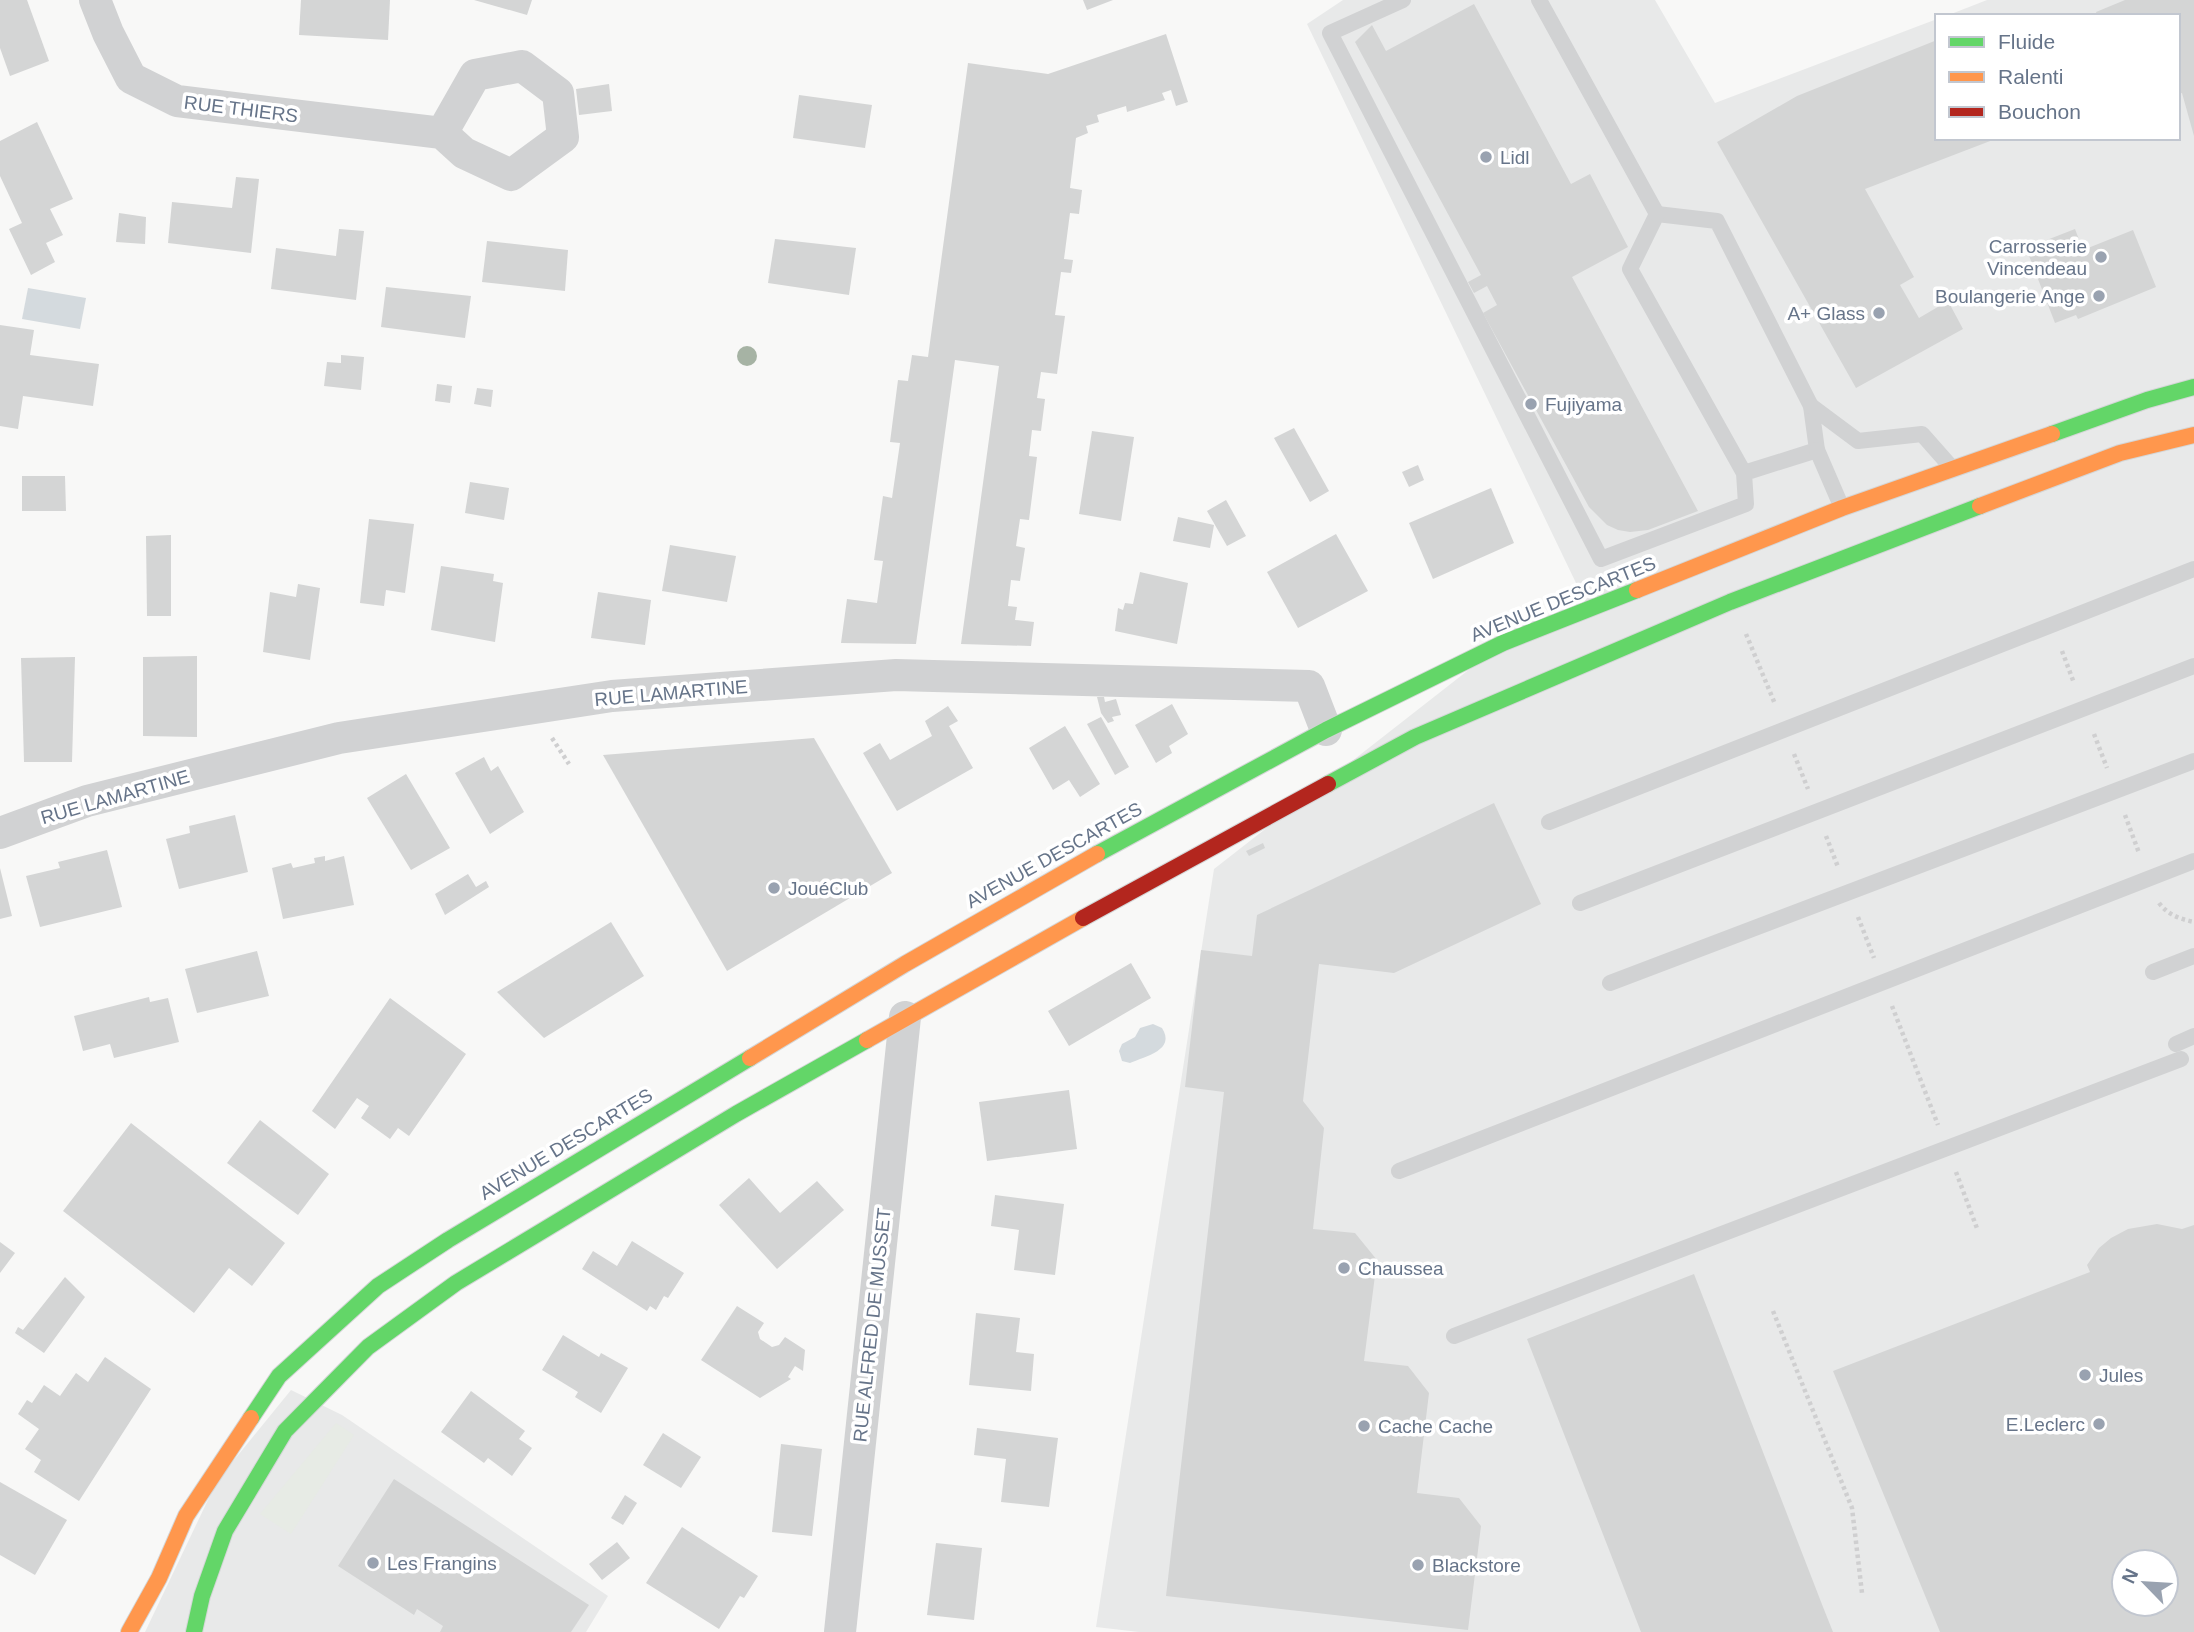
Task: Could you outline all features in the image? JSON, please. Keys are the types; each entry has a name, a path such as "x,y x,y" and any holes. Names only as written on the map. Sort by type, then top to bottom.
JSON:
{"main road":[{"name":"AVENUE DESCARTES","path":"129,1632 159,1578 187,1516 279,1376 378,1286 448,1240 905,964 1107,848 1326,730 1503,643 1842,508 2147,400 2194,387"},
{"path":"194,1632 202,1596 225,1531 285,1431 368,1347 456,1283 736,1114 905,1017 1415,737 1730,602 2120,453 2194,435"}],"street":[{"name":"RUE THIERS","path":"95,0 131,78 177,101 442,133"},
{"name":"RUE LAMARTINE","path":"0,833 87,801 339,738 612,696 896,675 1309,686 1326,730"},
{"name":"RUE ALFRED DE MUSSET","path":"840,1632 905,1017"}],"lane":[{"path":"1403,0 1330,33 1601,559 1746,504 1744,473 1629,269 1657,214"},
{"path":"1539,0 1657,214"},
{"path":"1657,214 1717,221 1811,406 1817,450 1842,508"},
{"path":"1811,406 1858,441 1922,433 1952,468"},
{"path":"1744,473 1817,450"},
{"path":"1549,822 2194,569"},
{"path":"1580,903 2194,666"},
{"path":"1610,983 2194,761"},
{"path":"1399,1171 2194,861"},
{"path":"2153,972 2194,956"},
{"path":"1454,1336 2178,1051 2194,1036"}],"path":[{"path":"1773,1311 1852,1508 1862,1593"}],"shaded area":[{"path":"1343,0 1655,0 1715,103 1935,20 1935,140 2180,140 2180,14 1951,14 1987,0 2194,0 2194,1632 1139,1632 1096,1627 1214,869 1503,643 1589,610 1307,24"},
{"path":"28,288 86,298 80,329 22,319"},
{"path":"1153,1024 1162,1028 1165,1042 1162,1047 1151,1055 1130,1063 1122,1061 1119,1051 1122,1044 1135,1037 1140,1028"},
{"path":"291,1390 342,1415 608,1596 586,1632 145,1632 217,1481"},
{"path":"336,1423 354,1435 291,1534 260,1514"}],"building":[{"path":"0,0 27,0 49,61 10,76 0,48"},
{"path":"301,0 390,0 388,40 299,35"},
{"path":"474,0 532,0 527,15"},
{"path":"1083,0 1113,0 1087,10"},
{"path":"2125,0 2194,0 2194,136 2180,94 2180,14 2096,12"},
{"path":"1474,4 1571,184 1590,174 1628,247 1572,277 1698,511 1648,530 1630,532 1607,525 1589,507 1483,313 1497,305 1487,286 1474,293 1468,282 1481,275 1355,42 1372,25 1386,51"},
{"path":"1166,34 1188,102 1176,106 1171,90 1162,93 1165,100 1127,112 1126,106 1097,115 1099,122 1086,126 1088,133 1076,138 1070,188 1082,190 1079,214 1070,213 1064,259 1073,260 1071,273 1061,272 1055,315 1065,316 1057,374 1041,372 1037,398 1045,399 1041,431 1032,430 1029,456 1037,457 1029,520 1020,519 1016,546 1025,548 1020,581 1011,580 1008,606 1017,607 1015,620 1034,622 1031,646 961,644 999,366 955,360 916,644 841,643 847,599 877,603 883,561 874,560 883,496 892,498 900,443 890,442 898,380 908,381 912,355 928,357 968,63 1048,74"},
{"path":"1935,41 1935,140 1993,140 1865,189 1914,277 1900,285 1919,318 1948,301 1963,329 1856,388 1717,142 1797,96"},
{"path":"609,84 612,111 579,115 576,89"},
{"path":"799,95 872,105 865,148 793,138"},
{"path":"37,122 73,199 50,209 63,235 46,243 55,262 31,275 9,229 22,223 0,176 0,141"},
{"path":"236,177 259,179 251,253 168,243 172,202 232,208"},
{"path":"119,213 146,217 145,244 116,242"},
{"path":"339,229 364,231 356,300 271,289 276,248 336,256"},
{"path":"2075,229 2083,250 2133,230 2156,287 2078,319 2076,315 2055,323 2026,248"},
{"path":"775,239 856,248 849,295 768,283"},
{"path":"487,241 568,250 565,291 482,282"},
{"path":"386,287 471,296 465,338 381,327"},
{"path":"0,325 34,330 30,355 99,364 93,406 23,396 18,429 0,426"},
{"path":"341,355 364,357 361,390 324,386 327,362 341,363"},
{"path":"437,384 452,386 450,403 435,401"},
{"path":"477,388 493,390 491,407 474,404"},
{"path":"1294,428 1329,491 1310,502 1274,438"},
{"path":"1092,431 1134,437 1121,521 1079,514"},
{"path":"1418,465 1424,480 1409,487 1402,472"},
{"path":"22,476 65,476 66,511 22,511"},
{"path":"470,482 509,488 504,520 465,513"},
{"path":"1491,488 1514,543 1433,579 1409,523"},
{"path":"1226,500 1246,536 1227,546 1207,511"},
{"path":"1178,517 1214,525 1210,548 1173,541"},
{"path":"369,519 414,524 405,593 386,590 384,606 360,603"},
{"path":"1336,534 1368,591 1298,628 1267,572"},
{"path":"171,535 171,616 147,616 146,536"},
{"path":"670,545 736,556 727,602 662,591"},
{"path":"441,566 494,574 493,581 503,583 495,642 431,630"},
{"path":"1140,572 1188,583 1177,644 1115,631 1118,608 1123,610 1125,603 1133,604"},
{"path":"298,584 320,588 310,660 263,652 270,592 296,597"},
{"path":"598,592 651,600 645,645 591,638"},
{"path":"197,656 197,737 143,736 143,657"},
{"path":"75,657 72,762 24,762 21,658"},
{"path":"1097,697 1104,697 1105,702 1116,699 1121,715 1112,717 1114,721 1108,723 1101,713"},
{"path":"1172,704 1188,734 1169,746 1172,753 1156,763 1135,725"},
{"path":"948,706 958,721 949,726 973,768 897,811 863,753 880,743 890,760 932,736 925,721"},
{"path":"1101,717 1129,767 1115,775 1087,724"},
{"path":"1065,726 1100,784 1080,797 1069,780 1053,790 1029,748"},
{"path":"814,738 892,873 727,971 603,755"},
{"path":"484,757 491,771 498,766 524,812 490,834 455,773"},
{"path":"406,774 450,848 411,870 367,798"},
{"path":"1494,803 1541,904 1394,973 1319,964 1303,1101 1324,1128 1313,1229 1355,1233 1377,1260 1364,1361 1408,1366 1429,1393 1417,1493 1459,1498 1481,1526 1468,1630 1166,1596 1224,1092 1185,1087 1201,950 1252,956 1257,915"},
{"path":"235,815 248,872 179,889 166,839 190,833 189,826"},
{"path":"1263,843 1265,848 1249,856 1246,851"},
{"path":"107,850 122,907 40,927 26,876 60,868 58,862"},
{"path":"325,856 325,861 344,856 354,905 283,919 272,868 291,863 293,868 315,863 314,858"},
{"path":"0,868 12,916 0,919"},
{"path":"468,874 476,887 486,881 489,887 445,915 435,894"},
{"path":"611,922 644,976 544,1038 497,992"},
{"path":"257,951 269,996 197,1013 185,969"},
{"path":"1131,963 1151,998 1069,1046 1048,1011"},
{"path":"149,997 150,1002 168,998 179,1042 114,1058 110,1044 83,1051 74,1016"},
{"path":"390,998 466,1054 409,1136 398,1128 390,1139 361,1118 369,1106 357,1098 335,1129 312,1111"},
{"path":"1069,1090 1077,1149 987,1161 979,1102"},
{"path":"260,1120 329,1174 298,1215 227,1163"},
{"path":"131,1123 285,1243 252,1286 229,1268 194,1313 63,1211"},
{"path":"749,1178 780,1213 817,1181 844,1210 777,1269 719,1205"},
{"path":"995,1195 1064,1204 1055,1275 1014,1270 1019,1230 991,1226"},
{"name":"E.Leclerc","path":"2157,1224 2182,1229 2194,1225 2194,1632 1940,1632 1833,1371 2090,1272 2087,1265 2099,1248 2128,1229"},
{"path":"632,1241 684,1273 668,1298 664,1296 656,1310 650,1306 647,1311 582,1269 593,1251 617,1266"},
{"path":"0,1242 15,1253 0,1273"},
{"path":"1694,1274 1833,1632 1641,1632 1527,1339"},
{"path":"65,1277 85,1297 44,1353 15,1333 18,1327 23,1330"},
{"path":"737,1306 764,1323 758,1332 760,1339 772,1347 779,1345 785,1337 805,1350 803,1371 795,1366 788,1377 791,1379 760,1398 701,1360"},
{"path":"976,1313 1020,1318 1016,1352 1034,1354 1031,1391 969,1385"},
{"path":"563,1335 599,1357 601,1353 628,1368 601,1413 575,1397 578,1392 542,1370"},
{"path":"105,1357 151,1389 79,1501 34,1472 41,1460 25,1449 39,1429 18,1414 27,1400 32,1403 44,1385 60,1396 76,1373 88,1382"},
{"path":"471,1391 525,1431 519,1439 532,1448 512,1476 488,1458 484,1463 441,1432"},
{"path":"977,1428 1058,1438 1049,1507 1001,1502 1006,1459 974,1455"},
{"path":"663,1433 701,1457 681,1488 643,1465"},
{"path":"781,1444 822,1449 812,1536 772,1532"},
{"path":"394,1479 589,1605 571,1632 440,1632 443,1626 417,1609 414,1615 338,1566"},
{"path":"0,1482 67,1520 35,1575 0,1555"},
{"path":"625,1495 637,1503 623,1525 611,1518"},
{"path":"682,1527 758,1576 744,1598 740,1596 719,1629 646,1583"},
{"path":"617,1542 630,1558 602,1580 589,1564"},
{"path":"936,1543 982,1548 974,1620 927,1615"}],"traffic: fast":[{"path":"2052,434 2147,400 2194,387"},
{"path":"1328,784 1415,737 1730,602 1980,506"},
{"path":"1097,854 1326,730 1503,643 1637,590"},
{"path":"194,1632 202,1596 225,1531 285,1431 368,1347 456,1283 736,1114 867,1040"},
{"path":"251,1418 279,1376 378,1286 448,1240 750,1058"}],"traffic: slow":[{"path":"1637,590 1842,508 2052,434"},
{"path":"1980,506 2120,453 2194,435"},
{"path":"750,1058 905,964 1097,854"},
{"path":"867,1040 1083,918"},
{"path":"129,1632 159,1578 186,1516 251,1418"}],"traffic: jam":[{"path":"1083,918 1328,784"}],"place":[{"name":"Lidl","path":"1486,157"},
{"name":"Carrosserie Vincendeau","path":"2101,257"},
{"name":"Boulangerie Ange","path":"2099,296"},
{"name":"A+ Glass","path":"1879,313"},
{"name":"Fujiyama","path":"1531,404"},
{"name":"JouéClub","path":"774,888"},
{"name":"Chaussea","path":"1344,1268"},
{"name":"Jules","path":"2085,1375"},
{"name":"E.Leclerc","path":"2099,1424"},
{"name":"Cache Cache","path":"1364,1426"},
{"name":"Les Frangins","path":"373,1563"},
{"name":"Blackstore","path":"1418,1565"}]}
